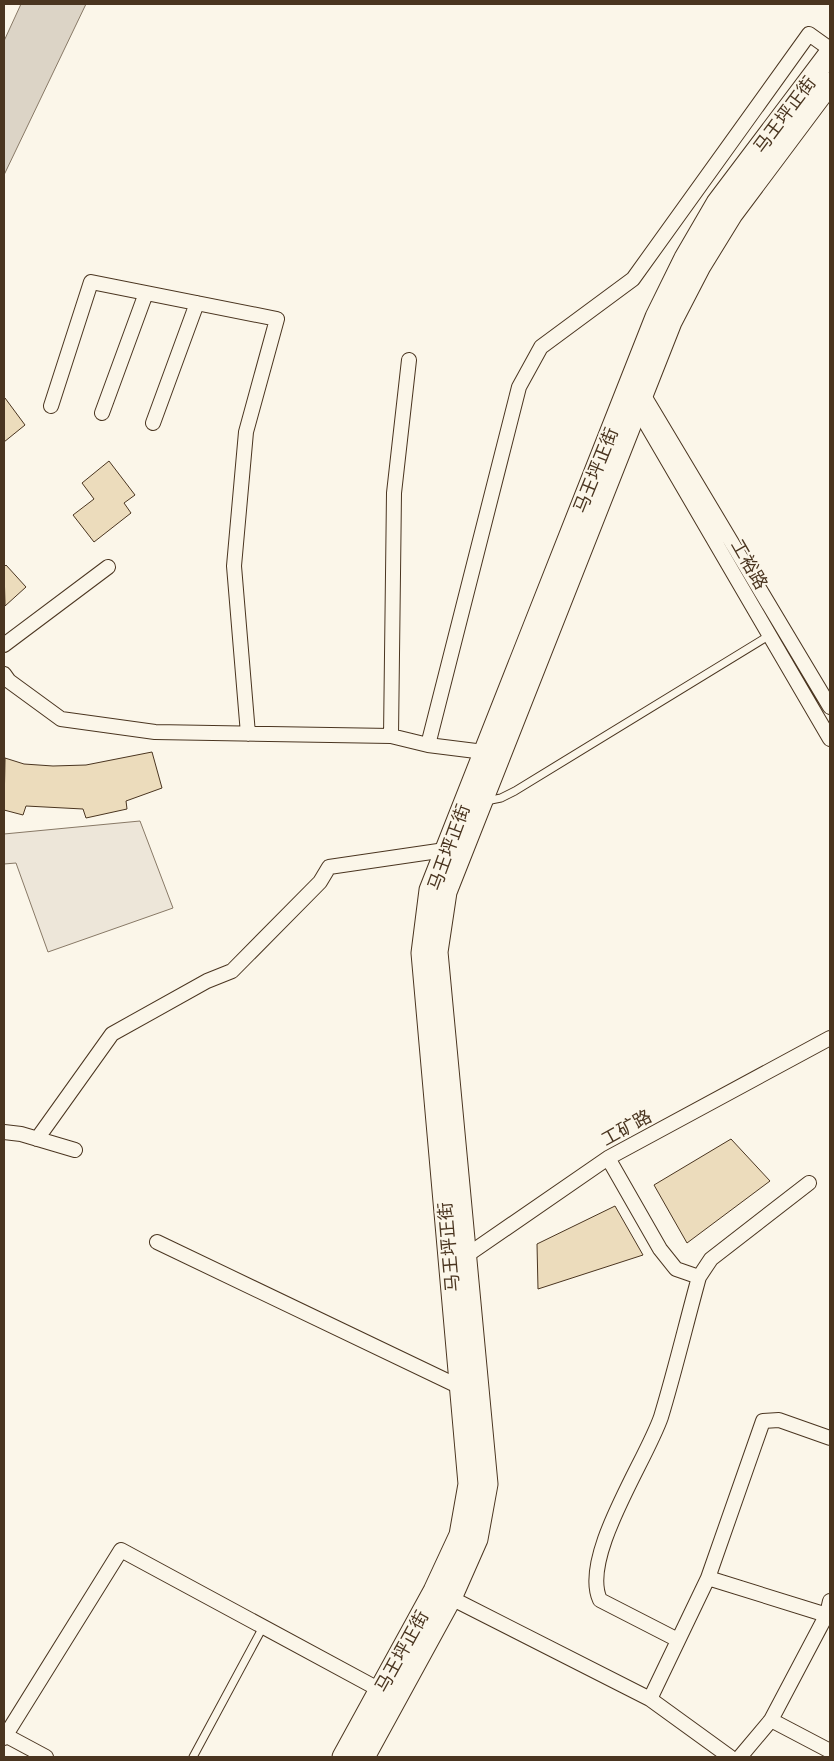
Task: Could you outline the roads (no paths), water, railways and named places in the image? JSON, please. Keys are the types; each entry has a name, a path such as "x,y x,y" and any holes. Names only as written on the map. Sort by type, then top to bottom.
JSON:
{"main road":[{"name":"马王坪正街","path":"364,1757 451,1598 477,1539 487,1484 457,1261 422,953 430,890 656,316 685,258 717,203 830,53"},
{"name":"马王坪正街","path":"343,1757 434,1591 460,1535 470,1484 462,1388 457,1261 437,952 446,892 671,322 700,266 732,214 830,83"}],"street":[{"path":"428,745 519,387 541,347 633,279 809,34 830,49"},
{"path":"51,406 91,282 277,319 246,432 234,566 248,734"},
{"path":"102,413 146,293"},
{"path":"153,424 197,303"},
{"path":"391,736 394,493 409,360"},
{"name":"工裕路","path":"640,401 830,739"},
{"name":"工裕路","path":"640,401 830,707"},
{"path":"4,645 108,568"},
{"path":"4,674 9,681 62,719 154,732 391,736 428,745 484,752"},
{"path":"37,1139 112,1034 207,981 232,971 320,882 329,867 445,850"},
{"name":"工矿路","path":"457,1261 608,1158 830,1038"},
{"path":"4,1132 75,1150"},
{"path":"608,1158 660,1249 676,1269 699,1277"},
{"path":"678,1640 600,1600 595,1590 604,1539 660,1418 699,1277 711,1259 809,1183"},
{"path":"157,1242 462,1388"},
{"path":"650,1699 708,1578 763,1422 779,1420 830,1438"},
{"path":"46,1757 4,1736 122,1550 380,1690"},
{"path":"708,1578 829,1610 771,1720 740,1757"},
{"path":"451,1598 650,1699 730,1757"},
{"path":"771,1720 830,1751"}],"lane":[{"path":"480,802 501,798 515,791 770,635"},
{"path":"193,1757 263,1627"}]}
